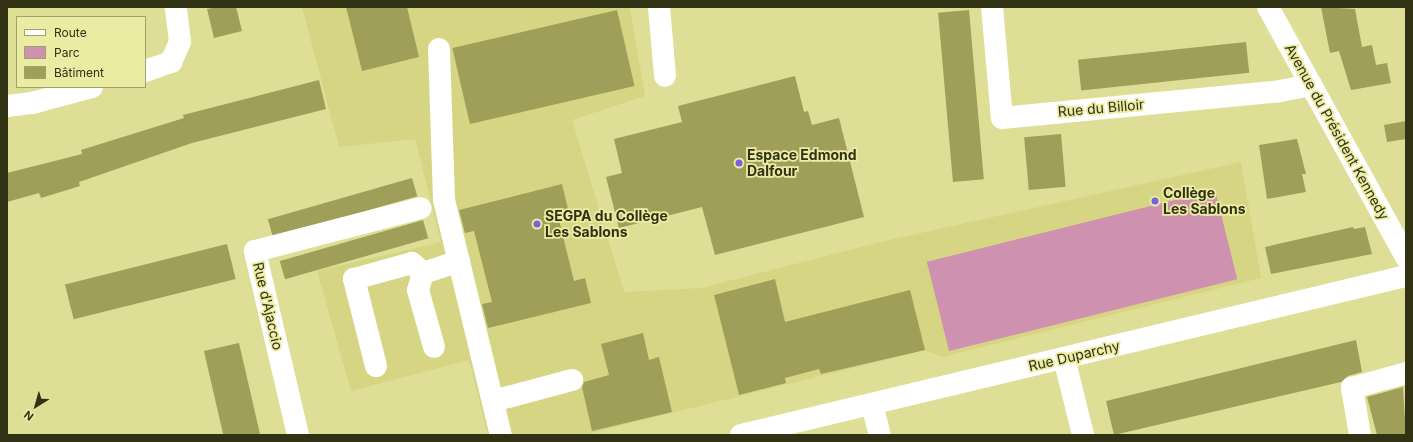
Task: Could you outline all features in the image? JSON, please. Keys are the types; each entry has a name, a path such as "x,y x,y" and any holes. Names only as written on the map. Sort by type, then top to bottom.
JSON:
{"street":[{"path":"146,71 171,62 180,42 176,7"},
{"path":"659,7 665,76"},
{"name":"Rue du Billoir","path":"992,7 1002,118 1280,92 1310,85"},
{"name":"Avenue du Président Kennedy","path":"1268,7 1406,257"},
{"path":"439,49 444,200 501,435"},
{"path":"7,106 32,104 88,88"},
{"name":"Rue d'Ajaccio","path":"298,435 255,251 422,208"},
{"path":"423,273 459,261"},
{"path":"376,366 354,279 412,263 423,273"},
{"path":"423,273 418,290 434,347"},
{"name":"Rue Duparchy","path":"741,435 1406,276"},
{"path":"1064,358 1083,435"},
{"path":"1360,435 1352,388 1406,373"},
{"path":"493,402 572,380"},
{"path":"872,404 880,435"}],"shaded area":[{"name":"Collège Les Sablons","path":"302,7 630,7 645,96 572,120 624,292 701,288 885,241 1241,162 1261,278 942,357 925,350 583,435 488,435 469,360 351,391 317,271 441,242 415,139 339,147"}],"green space":[{"path":"1215,190 1237,279 949,351 927,262"}],"building":[{"path":"217,7 236,7 242,31 214,38 207,9"},
{"path":"346,7 407,7 419,57 362,71"},
{"path":"1321,7 1355,9 1362,47 1372,45 1376,65 1387,63 1391,83 1351,90 1339,51 1330,53"},
{"path":"617,10 635,86 470,124 452,48"},
{"path":"969,10 984,179 953,182 938,13"},
{"path":"1246,42 1249,73 1081,90 1078,60"},
{"name":"Espace Edmond Dalfour","path":"795,76 804,112 808,111 812,125 839,118 864,217 715,255 702,207 619,228 606,177 622,173 614,139 682,122 678,106"},
{"path":"319,80 326,109 192,143 79,182 80,186 41,198 39,193 7,202 7,173 82,154 81,150 184,118 183,115"},
{"path":"1406,121 1406,139 1387,142 1384,125"},
{"path":"1061,134 1066,187 1029,190 1024,137"},
{"path":"1297,139 1306,174 1302,174 1306,192 1267,199 1259,145"},
{"path":"412,178 417,196 273,238 268,219"},
{"path":"562,184 568,209 557,212 574,281 585,278 591,303 488,328 482,304 492,302 474,231 465,233 459,210"},
{"path":"423,220 428,238 285,279 280,261"},
{"path":"1353,227 1354,229 1365,227 1372,254 1271,274 1265,247"},
{"path":"227,244 236,279 74,319 65,284"},
{"path":"775,279 785,322 910,290 925,350 821,374 819,369 785,378 786,383 739,395 714,295"},
{"path":"643,333 649,360 659,357 672,412 592,431 582,387 584,382 609,375 601,344"},
{"path":"1356,340 1362,372 1348,376 1341,382 1114,435 1106,401"},
{"path":"239,343 260,435 223,435 204,351"},
{"path":"1403,387 1406,435 1377,435 1367,397"}],"place":[{"name":"Espace Edmond Dalfour","path":"739,163"},
{"name":"Collège Les Sablons","path":"1155,201"},
{"name":"SEGPA du Collège Les Sablons","path":"537,224"}]}
